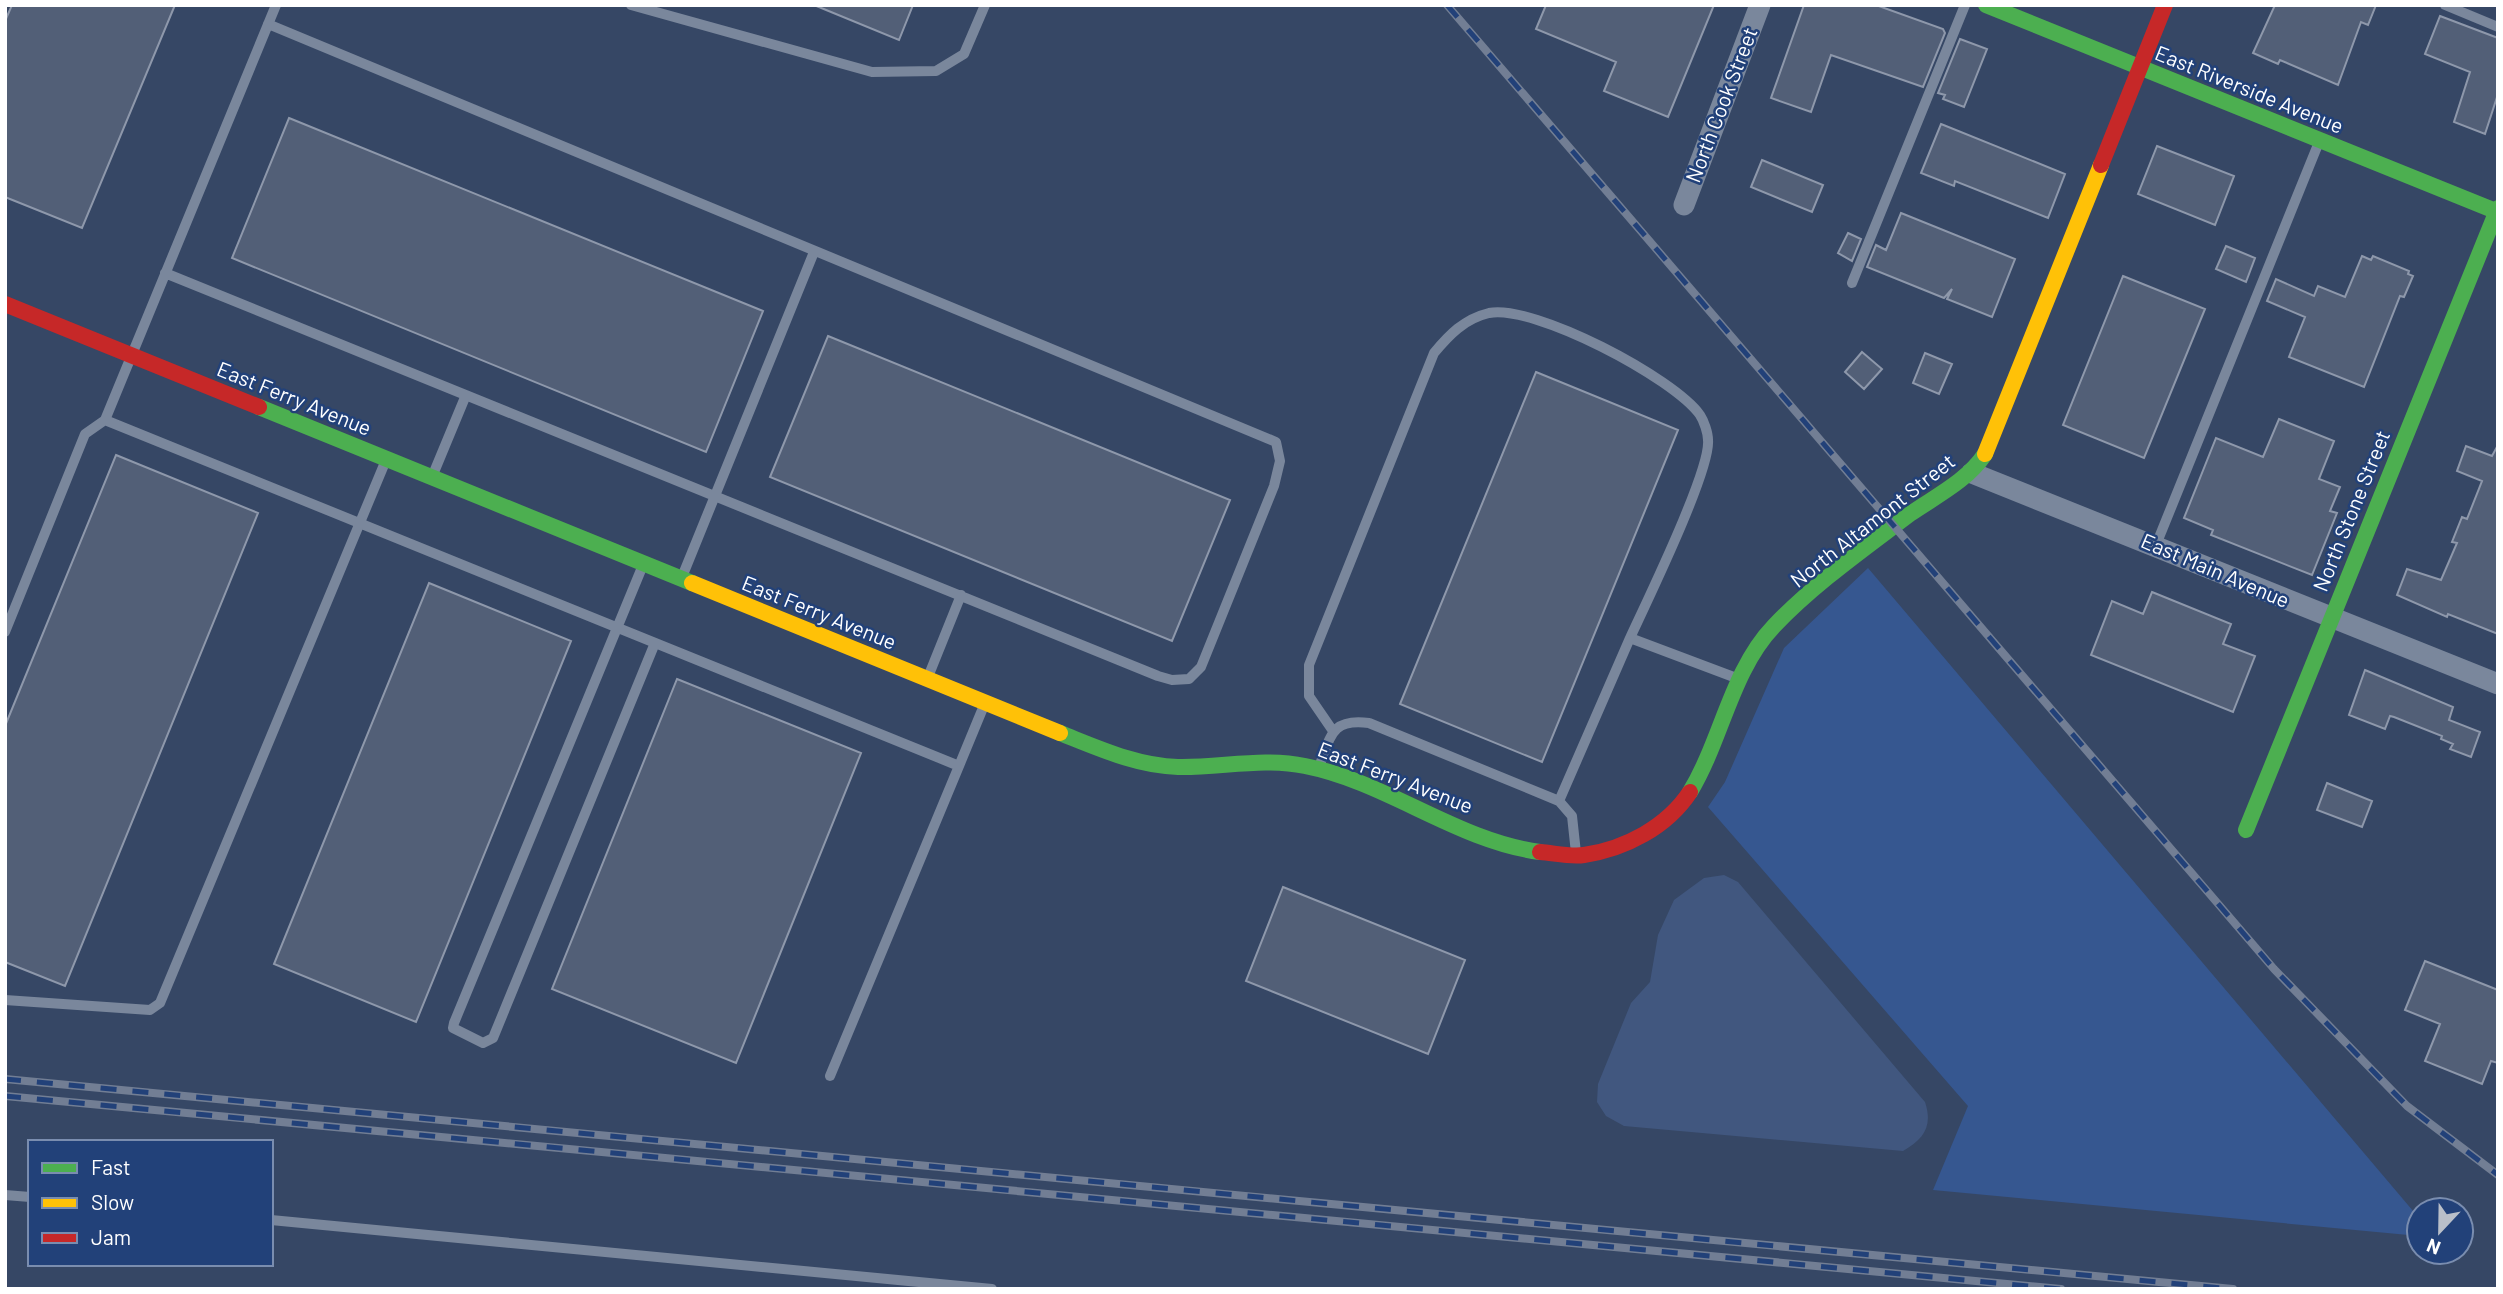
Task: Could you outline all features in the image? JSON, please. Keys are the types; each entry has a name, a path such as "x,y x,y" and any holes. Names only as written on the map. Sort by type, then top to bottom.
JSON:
{"street":[{"name":"North Cook Street","path":"1684,205 1760,5"},
{"name":"East Riverside Avenue","path":"1986,5 2319,141 2497,210"},
{"name":"North Altamont Street","path":"1636,840 1670,816 1696,784 1756,647 1775,625 1886,532 1972,473 1984,456 2165,5"},
{"name":"North Stone Street","path":"2246,830 2497,210"},
{"name":"East Ferry Avenue","path":"5,304 1102,750 1154,765 1200,766 1264,760 1318,769 1521,849 1547,855 1594,855 1636,840"},
{"name":"East Main Avenue","path":"1972,473 2156,545 2331,620 2498,684"}],"lane":[{"path":"5,632 85,434 105,420 276,5"},
{"path":"631,5 872,72 936,71 964,54 985,5"},
{"path":"1852,283 1965,5"},
{"path":"2445,5 2498,27"},
{"path":"165,273 1158,676 1189,679 1201,667 1274,486 1280,461 1276,442 268,24"},
{"path":"2156,545 2319,141"},
{"path":"681,580 814,252"},
{"path":"1333,731 1309,696 1309,665 1434,353 1452,331 1491,313 1525,314 1577,334 1655,377 1688,402 1701,417 1709,442 1701,473 1559,801"},
{"path":"431,478 466,395"},
{"path":"105,420 959,766"},
{"path":"5,1000 150,1010 160,1003 386,460"},
{"path":"643,565 454,1023 453,1028 457,1032 483,1043 493,1038 655,643"},
{"path":"927,679 961,595"},
{"path":"1630,638 1742,680"},
{"path":"830,1076 985,703"},
{"path":"1318,769 1333,731 1342,723 1369,723 1559,801 1572,816 1576,856"},
{"path":"5,1195 28,1197"},
{"path":"273,1220 992,1289"}],"shaded area":[{"path":"1868,568 2405,1201 2405,1235 1933,1190 1968,1106 1708,807 1725,782 1784,648"},
{"path":"1724,875 1738,882 1925,1102 1928,1118 1925,1131 1903,1151 1624,1126 1606,1116 1597,1102 1598,1084 1631,1003 1650,982 1658,935 1674,900 1704,878"}],"building":[{"path":"12,5 175,5 82,228 5,197 5,21"},
{"path":"814,5 913,5 899,40"},
{"path":"1546,5 1714,5 1668,117 1604,91 1616,62 1536,29"},
{"path":"1804,5 1876,5 1943,29 1945,33 1923,87 1831,55 1811,112 1771,98"},
{"path":"2275,5 2376,5 2368,25 2361,22 2338,85 2280,60 2278,64 2253,53"},
{"path":"2440,16 2498,38 2498,94 2485,134 2454,122 2470,72 2425,54"},
{"path":"1960,39 1987,49 1964,107 1943,99 1945,95 1938,93"},
{"path":"289,118 763,311 706,452 232,258"},
{"path":"1941,124 2065,174 2048,218 1955,181 1954,186 1921,173"},
{"path":"2157,146 2234,176 2215,225 2138,194"},
{"path":"1762,160 1823,185 1812,212 1751,187"},
{"path":"1901,213 2015,259 1992,317 1947,299 1952,289 1944,298 1867,267 1876,245 1886,250"},
{"path":"1848,233 1861,239 1852,261 1838,253"},
{"path":"2226,246 2255,258 2246,282 2216,269"},
{"path":"2362,256 2371,260 2373,256 2409,271 2408,274 2413,276 2404,297 2400,296 2364,387 2289,357 2305,317 2267,301 2276,279 2314,296 2318,286 2345,297"},
{"path":"2123,276 2205,309 2144,458 2063,425"},
{"path":"828,336 1230,500 1172,641 770,477"},
{"path":"1862,352 1882,369 1864,389 1845,372"},
{"path":"1925,353 1952,364 1939,394 1913,383"},
{"path":"1536,372 1678,430 1542,762 1400,704"},
{"path":"2279,419 2334,441 2319,479 2340,487 2330,511 2337,513 2312,575 2211,535 2213,530 2184,518 2216,438 2263,457"},
{"path":"2498,445 2498,634 2448,614 2447,617 2397,595 2407,569 2441,580 2457,543 2452,542 2462,517 2467,519 2482,481 2457,471 2466,446 2492,456"},
{"path":"116,455 258,513 65,986 5,962 5,726"},
{"path":"429,583 571,641 416,1022 274,964"},
{"path":"2152,592 2231,624 2223,644 2255,656 2233,712 2091,655 2112,601 2143,614"},
{"path":"2365,670 2453,707 2449,720 2480,732 2471,757 2450,749 2453,744 2441,739 2442,736 2394,717 2390,716 2385,729 2349,715"},
{"path":"677,679 861,753 736,1063 552,989"},
{"path":"2327,783 2372,801 2362,827 2317,810"},
{"path":"1283,887 1465,960 1428,1054 1246,981"},
{"path":"2425,961 2498,990 2498,1063 2491,1061 2482,1084 2425,1061 2440,1024 2405,1010"}],"railway":[{"path":"1447,5 2274,969 2407,1106 2498,1175"},
{"path":"5,1079 2233,1289"},
{"path":"5,1096 2061,1289"}],"traffic: fast":[{"path":"1986,5 2498,212"},
{"path":"2246,830 2498,208"},
{"path":"259,407 692,583"},
{"path":"1690,792 1711,750 1747,663 1774,626 1840,567 1960,480 1985,454"},
{"path":"1060,733 1118,755 1163,766 1194,767 1273,762 1305,766 1365,785 1480,836 1509,846 1540,852"}],"traffic: slow":[{"path":"1985,454 2101,165"},
{"path":"692,583 1060,733"}],"traffic: jam":[{"path":"2101,165 2165,5"},
{"path":"5,304 259,407"},
{"path":"1540,852 1584,855 1615,848 1657,826 1681,805 1690,792"}]}
